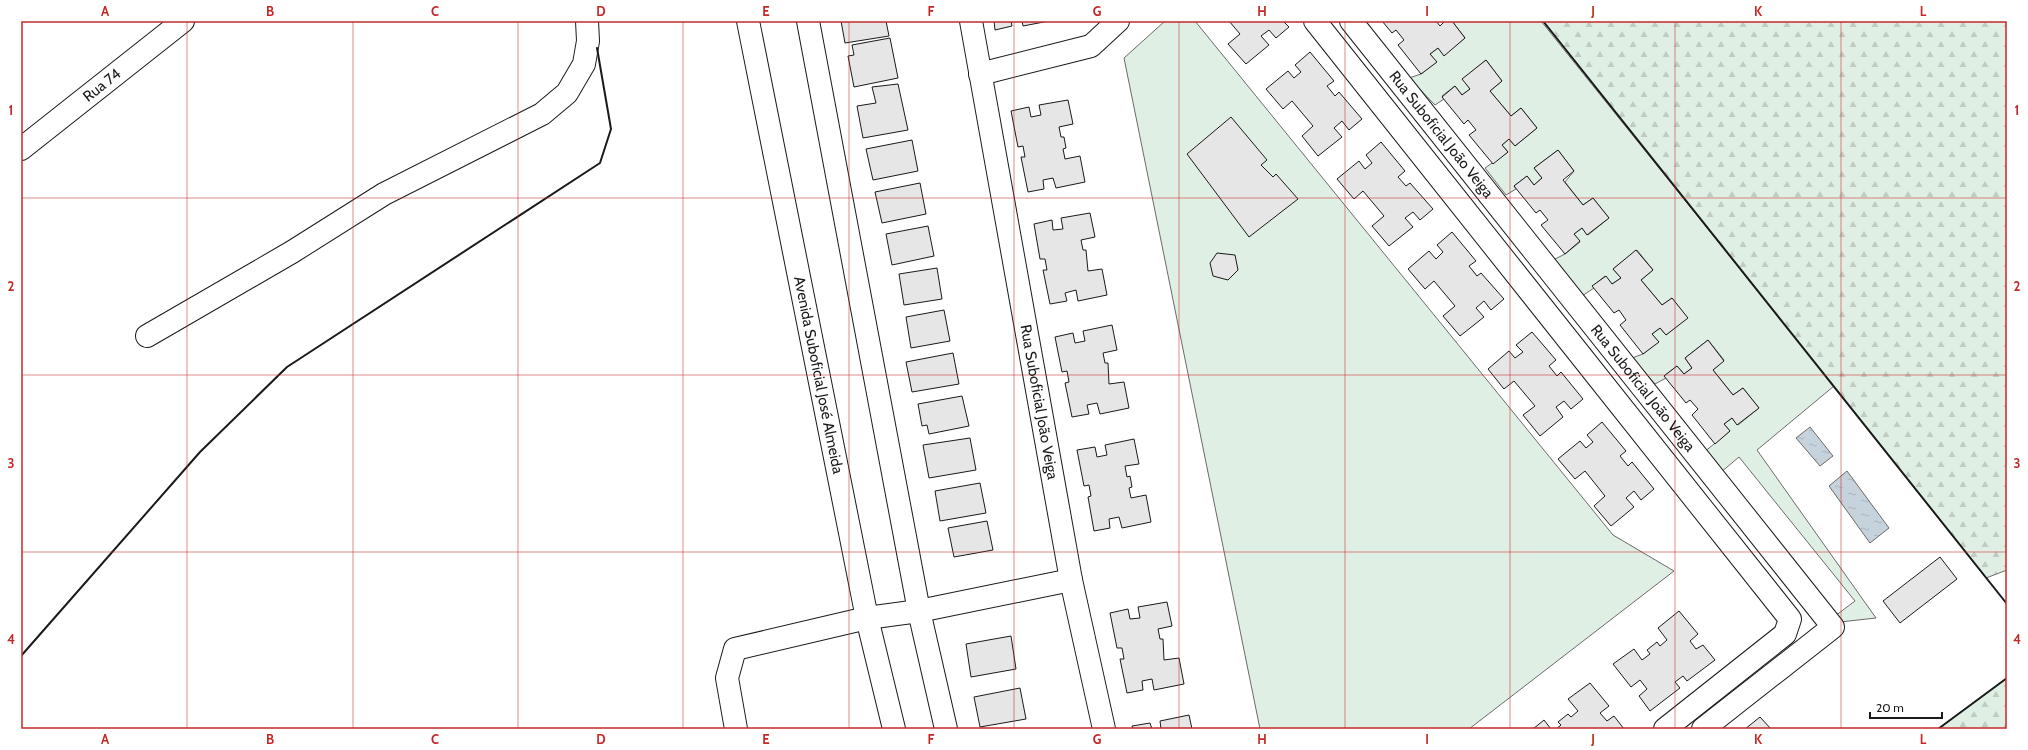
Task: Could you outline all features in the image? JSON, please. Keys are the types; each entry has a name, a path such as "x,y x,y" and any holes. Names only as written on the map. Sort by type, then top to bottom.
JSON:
{"street":[{"name":"Rua 74","path":"21,149 183,21"},
{"path":"147,336 292,252 384,194 542,114 567,93 584,64 588,41 587,21"},
{"name":"Avenida Suboficial José Almeida","path":"748,21 868,618 894,729"},
{"path":"808,21 919,611 946,729"},
{"name":"Rua Suboficial João Veiga","path":"971,21 1071,580 1104,729"},
{"path":"980,74 1091,46 1118,21"},
{"name":"Rua Suboficial João Veiga","path":"1315,21 1790,619 1785,634 1665,729"},
{"name":"Rua Suboficial João Veiga","path":"1351,21 1833,626 1703,729"},
{"path":"736,729 727,678 735,649 868,618 919,611 1071,580"}],"green space":[{"path":"1165,21 1195,21 1613,535 1674,571 1469,729 1260,729 1124,58"},
{"path":"1452,21 1541,21 1834,386 1757,450 1876,618 1840,622 1835,616 1855,601 1739,457 1720,473 1703,453 1730,431 1724,424 1732,418 1738,425 1759,408 1743,388 1733,395 1713,370 1724,360 1708,340 1685,358 1692,368 1684,374 1677,366 1664,376 1666,378 1655,384 1632,358 1643,354 1658,342 1652,334 1660,328 1666,335 1687,318 1672,298 1662,305 1641,280 1653,270 1637,250 1613,269 1621,278 1612,284 1605,276 1593,286 1594,288 1582,296 1553,260 1565,254 1580,242 1574,234 1582,228 1588,235 1609,218 1593,198 1583,205 1565,182 1574,171 1558,150 1534,168 1542,178 1534,185 1527,176 1514,186 1516,189 1506,195 1485,168 1508,152 1502,145 1509,139 1515,146 1537,128 1521,108 1511,116 1490,91 1502,81 1486,60 1463,79 1470,89 1462,95 1455,86 1442,96 1444,99 1435,105 1409,78 1421,74 1436,62 1430,54 1438,48 1444,55 1465,38"},
{"path":"1543,21 2007,21 2007,570 1986,578"},
{"path":"2007,678 2007,729 1938,729"}],"water":[{"path":"1810,427 1833,456 1820,466 1796,438"},
{"path":"1847,471 1889,528 1870,543 1829,486"}],"building":[{"path":"841,21 886,21 889,36 845,43"},
{"path":"994,21 1011,21 1012,26 995,30"},
{"path":"1022,21 1049,21 1023,26"},
{"path":"1229,21 1283,21 1289,27 1276,38 1269,30 1261,36 1269,45 1246,64 1228,44 1240,34"},
{"path":"1382,21 1436,21 1440,26 1445,21 1452,21 1465,38 1444,56 1438,48 1430,54 1437,62 1421,74 1398,45 1404,40 1396,30 1392,33"},
{"path":"890,38 898,78 854,87 848,56 854,55 852,45"},
{"path":"1310,52 1334,81 1327,86 1335,96 1339,92 1362,119 1349,130 1342,121 1334,128 1342,137 1318,156 1302,136 1313,126 1292,101 1283,109 1266,89 1288,71 1294,78 1301,72 1295,65"},
{"path":"1486,60 1502,81 1490,91 1511,116 1521,108 1537,128 1515,146 1509,139 1502,145 1508,152 1493,164 1469,135 1476,130 1468,120 1464,124 1442,97 1455,86 1462,95 1470,89 1462,79"},
{"path":"898,84 908,130 863,138 857,106 876,103 872,87"},
{"path":"1068,100 1073,124 1059,127 1061,137 1064,137 1066,148 1063,149 1065,159 1080,156 1085,182 1056,188 1053,178 1043,180 1044,189 1028,192 1021,157 1025,157 1023,146 1018,147 1011,111 1029,107 1031,117 1041,115 1039,105"},
{"path":"1231,117 1267,160 1261,165 1273,177 1276,174 1298,199 1249,237 1187,154"},
{"path":"912,140 918,171 873,180 866,149"},
{"path":"1381,142 1405,171 1398,177 1406,186 1410,183 1433,209 1420,220 1413,212 1405,218 1413,227 1389,246 1372,226 1384,216 1363,191 1354,199 1337,179 1359,161 1365,169 1372,163 1366,155"},
{"path":"1558,150 1574,171 1563,180 1583,205 1593,198 1609,218 1587,235 1582,228 1574,234 1580,241 1565,254 1541,225 1548,220 1540,210 1536,213 1514,186 1527,176 1534,185 1542,178 1534,168"},
{"path":"920,183 926,214 882,223 875,192"},
{"path":"1090,213 1095,237 1081,240 1083,250 1086,250 1088,271 1102,269 1107,295 1078,301 1076,290 1065,293 1067,301 1050,304 1043,270 1047,270 1045,259 1040,259 1034,224 1052,220 1053,230 1063,229 1061,218"},
{"path":"928,226 934,256 892,265 886,234"},
{"path":"1452,232 1476,261 1469,266 1477,276 1481,273 1504,299 1491,310 1484,301 1476,308 1484,317 1460,336 1443,316 1455,306 1434,281 1425,289 1408,269 1429,251 1436,259 1443,252 1437,245"},
{"path":"1636,250 1653,270 1641,280 1662,305 1672,298 1688,318 1666,335 1660,328 1652,334 1659,342 1643,354 1620,325 1626,320 1619,310 1614,313 1592,286 1606,276 1612,284 1621,278 1613,269"},
{"path":"1217,253 1235,255 1238,270 1228,280 1213,276 1210,263"},
{"path":"937,268 942,299 904,305 899,274"},
{"path":"944,310 950,341 911,348 906,317"},
{"path":"1112,325 1117,350 1103,353 1105,363 1108,363 1109,384 1124,382 1129,408 1100,414 1097,403 1087,405 1089,414 1072,417 1065,383 1069,382 1067,371 1062,372 1055,337 1073,333 1075,343 1085,341 1083,331"},
{"path":"1532,332 1556,360 1549,366 1557,376 1561,372 1583,399 1571,409 1564,401 1556,407 1563,417 1540,436 1523,415 1535,406 1514,381 1504,389 1488,369 1509,351 1515,358 1523,352 1516,345"},
{"path":"1708,340 1724,361 1713,370 1733,395 1743,388 1759,408 1737,425 1732,418 1724,424 1730,431 1715,444 1692,415 1698,409 1690,400 1686,403 1664,376 1677,366 1684,374 1692,368 1685,358"},
{"path":"953,353 959,384 912,392 906,362"},
{"path":"962,396 969,426 929,434 927,425 922,426 918,404"},
{"path":"1602,422 1626,451 1620,456 1628,466 1632,462 1654,489 1641,500 1634,491 1626,498 1634,507 1611,526 1594,506 1605,496 1585,471 1575,479 1558,459 1580,441 1586,448 1593,442 1587,435"},
{"path":"970,438 976,470 929,478 923,445"},
{"path":"1134,439 1139,464 1125,466 1127,477 1130,476 1132,487 1129,488 1131,498 1146,495 1151,522 1122,528 1119,517 1109,519 1110,528 1094,531 1088,497 1091,496 1089,485 1084,486 1077,450 1095,447 1097,457 1107,455 1105,445"},
{"path":"980,483 986,513 940,521 935,491"},
{"path":"987,521 993,550 954,557 948,528"},
{"path":"1940,557 1957,579 1900,623 1883,601"},
{"path":"1167,602 1172,626 1158,629 1160,639 1163,639 1164,660 1179,658 1184,684 1154,690 1152,679 1142,681 1143,690 1127,693 1120,659 1124,659 1122,648 1117,648 1110,613 1128,609 1130,619 1140,618 1138,607"},
{"path":"1679,611 1698,634 1690,641 1696,649 1703,645 1715,660 1687,681 1683,676 1675,682 1680,688 1650,711 1639,696 1647,689 1640,680 1631,687 1613,664 1634,649 1642,660 1650,654 1647,650 1657,642 1660,646 1667,640 1658,628"},
{"path":"1011,636 1016,669 971,677 966,644"},
{"path":"1590,683 1609,706 1600,713 1607,721 1614,716 1624,729 1556,729 1561,725 1558,722 1568,714 1571,717 1578,711 1568,699"},
{"path":"1020,688 1026,719 980,727 974,697"},
{"path":"1189,715 1192,729 1161,729 1160,721"},
{"path":"1760,717 1771,729 1745,729"},
{"path":"1544,720 1551,729 1533,729"},
{"path":"1150,723 1152,729 1133,729 1132,726"}],"wall":[{"path":"1543,21 2007,604"},
{"path":"21,656 200,452 287,367 600,163 611,129 597,48"},
{"path":"1938,729 2007,678"}]}
